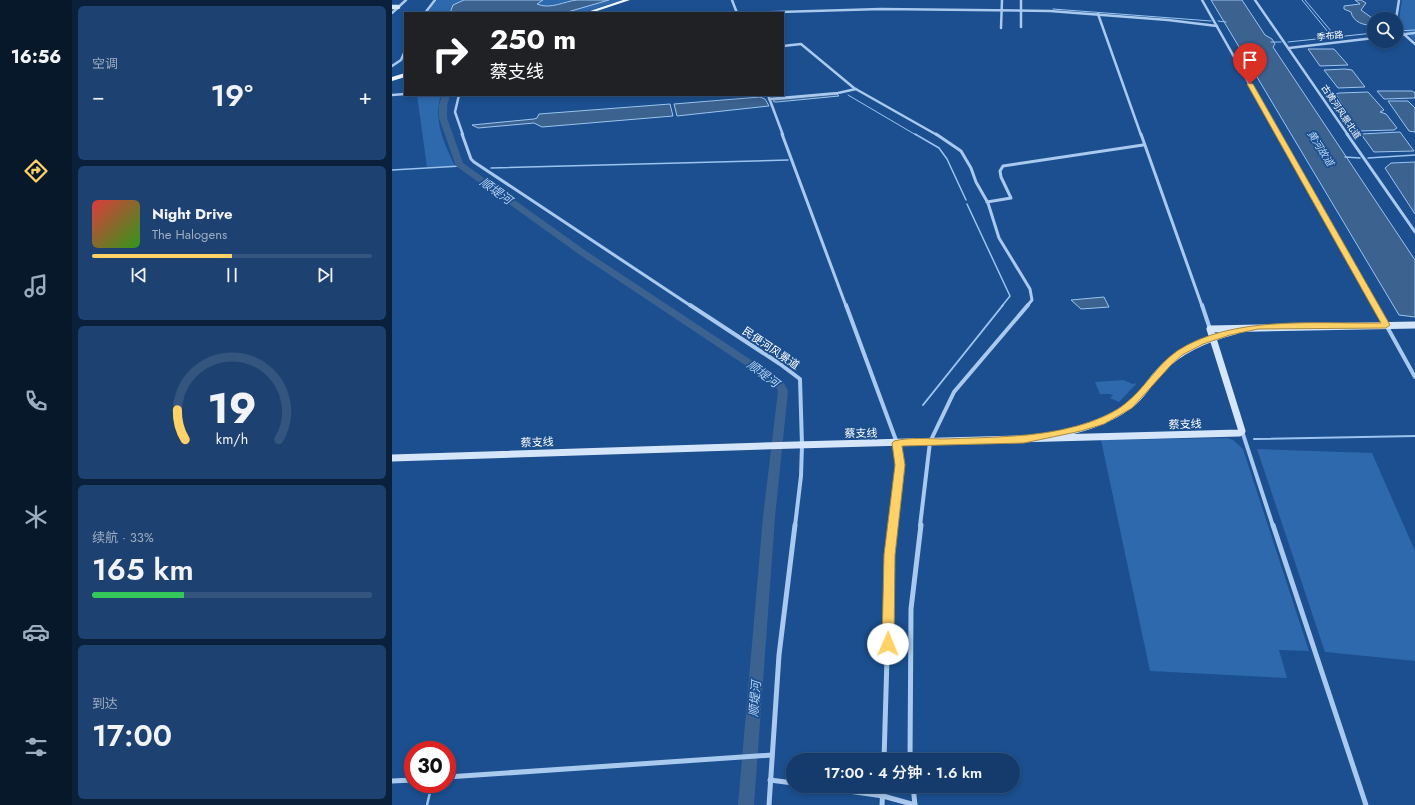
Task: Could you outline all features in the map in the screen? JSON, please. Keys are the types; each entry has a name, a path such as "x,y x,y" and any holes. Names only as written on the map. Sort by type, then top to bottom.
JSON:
{"main road":[{"path":"589,12 628,0"},
{"path":"597,12 634,0"},
{"path":"392,74 404,70"},
{"path":"392,79 404,75"}],"street":[{"path":"392,13 406,0"},
{"path":"425,12 435,0"},
{"path":"732,0 737,12"},
{"path":"1001,28 1002,0"},
{"path":"1021,0 1021,27"},
{"path":"1202,0 1415,377"},
{"name":"古黄河风景北道","path":"1255,0 1415,232"},
{"path":"1397,12 1399,0"},
{"path":"392,7 398,7"},
{"path":"780,12 881,9 1063,11 1217,26"},
{"path":"1098,14 1143,145 1210,329 1242,431 1366,805"},
{"path":"1403,32 1415,44"},
{"path":"1403,34 1415,33"},
{"name":"季布路","path":"1289,48 1367,39"},
{"path":"784,46 801,44 856,89 936,134 961,151 987,202 999,238 1030,289 1032,300 954,392 946,413 930,442 911,609 910,753"},
{"path":"392,66 401,60 404,53"},
{"path":"856,89 838,93 768,97 897,443 900,465 890,555 884,753"},
{"path":"392,95 404,94"},
{"name":"民便河风景道","path":"458,96 455,112 471,158 474,162 585,237 798,376 801,383 801,476 780,655 768,805"},
{"path":"987,202 1011,198 1001,177 1000,171 1003,166 1143,145"},
{"path":"1210,329 1415,325"},
{"path":"1024,440 1078,429 1117,413 1136,399 1179,353 1200,342 1242,329 1258,327"},
{"name":"蔡支线","path":"392,458 762,446 1024,440 1239,433 1242,431"},
{"path":"456,776 772,755"},
{"path":"392,781 404,780"},
{"path":"770,780 786,782"},
{"path":"862,793 883,796 915,805 914,793"},
{"path":"882,805 883,796"}],"shaded area":[{"path":"437,0 623,0 584,12 428,12"},
{"path":"1402,0 1415,0 1415,41 1403,29 1403,12 1400,12"},
{"path":"417,96 441,96 438,113 439,122 447,149 455,166 427,167"},
{"path":"1123,380 1133,384 1137,383 1119,402 1110,398 1113,395 1100,394 1095,382"},
{"path":"1227,438 1233,440 1243,449 1309,651 1279,650 1287,678 1150,671 1101,440"},
{"path":"1257,449 1372,453 1415,551 1415,661 1325,652"}],"water":[{"path":"464,0 543,0 537,4 547,6 577,0 609,0 567,12 450,12 453,5"},
{"name":"黄河故道","path":"1211,0 1242,0 1265,35 1272,39 1275,44 1273,47 1415,260 1415,317 1399,315"},
{"path":"1355,0 1361,0 1366,3 1361,10 1367,14 1367,25 1357,21 1351,12 1344,9 1344,6 1360,4"},
{"path":"1308,49 1334,49 1348,65 1320,66"},
{"path":"1324,70 1352,70 1365,87 1338,88"},
{"path":"1377,91 1412,91 1415,93 1415,98 1384,99"},
{"path":"1368,92 1384,110 1380,112 1386,114 1397,128 1394,130 1359,131 1346,115 1347,112 1336,94"},
{"path":"837,94 839,96 777,102 774,102 773,100"},
{"path":"760,97 765,99 769,106 677,116 674,104"},
{"path":"1388,101 1408,101 1415,108 1415,132 1409,131"},
{"path":"670,104 673,116 542,127 534,123 478,128 472,125 534,119 537,118 539,114"},
{"path":"1400,132 1414,151 1374,152 1361,134"},
{"path":"1415,162 1415,214 1385,168 1391,163"},
{"path":"1104,297 1109,307 1081,309 1071,300"}],"waterway":[{"path":"1302,0 1328,32"},
{"path":"1305,0 1331,31"},
{"path":"1053,9 1211,21"},
{"path":"1218,21 1226,22"},
{"path":"1403,31 1415,30"},
{"path":"1288,42 1367,34"},
{"path":"1271,42 1281,42"},
{"path":"848,95 916,135"},
{"name":"顺堤河","path":"446,96 443,106 443,118 459,164 583,253 779,383 783,391 769,517 746,805"},
{"path":"915,134 939,148 947,159 966,200"},
{"path":"1368,158 1415,155"},
{"path":"1345,157 1360,158"},
{"path":"491,168 788,160"},
{"path":"392,170 461,166"},
{"path":"967,204 1010,296 1002,306"},
{"path":"923,405 1003,305"},
{"path":"1254,439 1415,436"},
{"path":"427,805 430,793"}],"route":[{"path":"888,644 890,555 900,465 897,443 1024,440 1078,429 1100,421 1129,406 1179,353 1200,342 1242,329 1258,327 1386,325 1250,84"}]}
